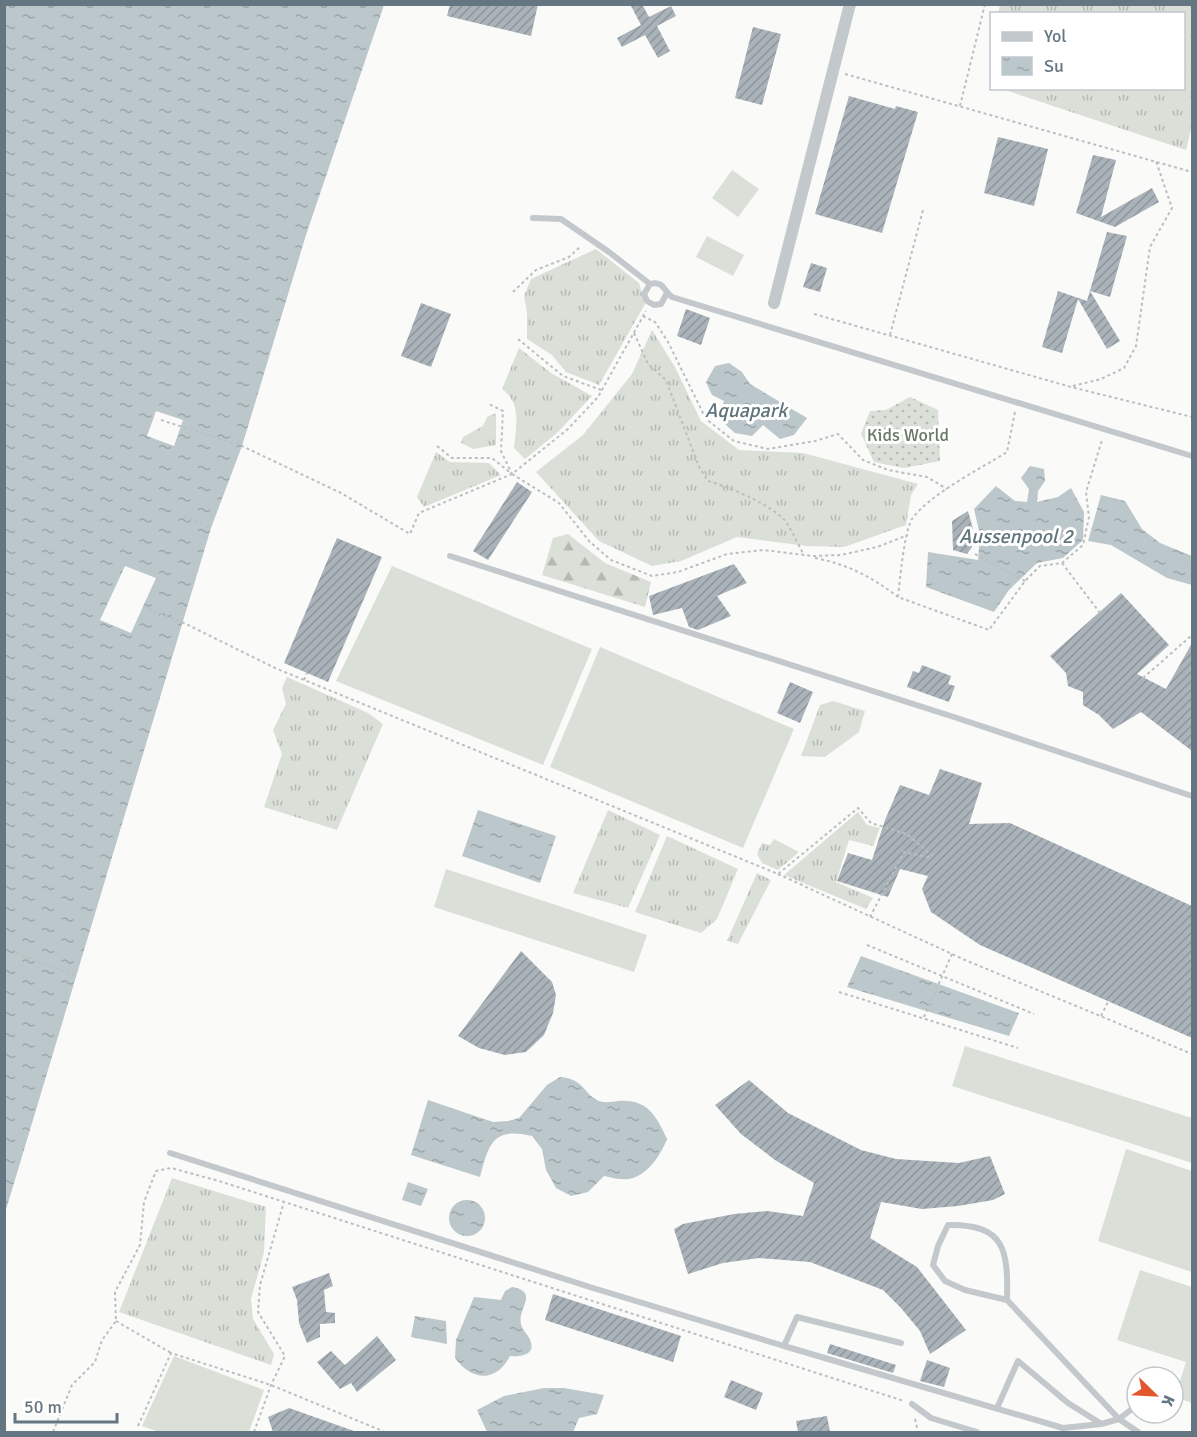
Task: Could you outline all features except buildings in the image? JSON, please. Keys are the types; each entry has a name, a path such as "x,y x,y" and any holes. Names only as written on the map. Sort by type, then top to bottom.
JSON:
{"street":[{"path":"774,303 850,4"}],"lane":[{"path":"533,218 561,219 650,284 661,284 672,297 1192,456"},
{"path":"650,284 644,294 650,304 662,304 667,293"},
{"path":"450,556 943,713 1192,796"},
{"path":"170,1153 593,1288 1063,1428 1101,1424 1119,1419 1125,1414"},
{"path":"1007,1300 1008,1269 1002,1244 986,1230 963,1225 948,1225 938,1246 933,1265 945,1281 966,1290 1007,1300 1119,1419 1138,1432"},
{"path":"784,1346 797,1317 902,1343"},
{"path":"997,1408 1018,1361 1068,1403 1101,1424"},
{"path":"912,1404 931,1418 977,1432"}],"path":[{"path":"960,106 985,4"},
{"path":"834,71 1192,172"},
{"path":"1071,387 1101,379 1124,368 1136,346 1150,247 1172,208 1156,161"},
{"path":"890,336 923,210"},
{"path":"513,292 536,270 569,257 590,239"},
{"path":"161,420 242,446 341,493 410,534 419,513 512,474 568,429 598,397 650,304"},
{"path":"814,314 1071,387 1192,417"},
{"path":"643,316 655,322 668,342 706,419 734,441 768,449 815,441 838,434 863,460 888,470 927,477 947,489"},
{"path":"634,333 648,364 666,380 699,467 708,481 755,499 785,521 804,555"},
{"path":"518,339 563,376 602,390"},
{"path":"489,404 503,411 501,452 512,474"},
{"path":"898,597 902,558 911,520 939,494 1006,452 1016,409"},
{"path":"437,446 452,458 492,458 512,474 559,503 589,541 611,560 652,576 678,572 727,554 763,550 804,555 837,562 873,578 898,597 989,630 1025,581 1040,566 1062,563 1083,545 1089,517 1086,492 1103,436"},
{"path":"184,516 211,528"},
{"path":"804,555 841,555 877,547 908,535"},
{"path":"975,554 1025,581"},
{"path":"1062,563 1100,613"},
{"path":"143,606 184,623 275,668 778,874 952,954 1192,1054"},
{"path":"1143,678 1192,635"},
{"path":"304,680 307,673"},
{"path":"778,874 858,808 871,823 907,834 935,858 904,852 870,917"},
{"path":"867,945 1034,1014"},
{"path":"16,953 76,976"},
{"path":"924,1017 952,954"},
{"path":"839,992 1018,1048"},
{"path":"1101,1016 1109,1000"},
{"path":"53,1432 72,1385 95,1362 102,1341 117,1321 115,1293 140,1245 144,1202 156,1171 171,1168 284,1202 912,1404 918,1432"},
{"path":"254,1432 271,1384 285,1356 258,1312 260,1285 284,1202"},
{"path":"117,1321 171,1353 271,1384 385,1432"},
{"path":"138,1426 171,1353"}],"green space":[{"path":"1000,5 1192,5 1192,125 1186,150 1005,90 1185,90 1185,12 998,12"},
{"path":"732,170 759,189 738,217 712,198"},
{"path":"707,236 744,255 733,276 696,257"},
{"path":"596,249 639,283 645,304 599,385 566,372 552,355 527,339 527,312 524,296 531,279"},
{"path":"652,330 675,367 701,421 739,450 803,453 918,484 911,495 906,525 844,547 807,546 737,537 681,561 652,566 599,541 536,472 583,435 632,374"},
{"path":"519,348 551,373 592,396 557,433 525,459 514,448 515,408 513,401 502,389"},
{"name":"Kids World","path":"910,397 938,410 940,461 904,468 874,462 861,434 870,411 886,410"},
{"path":"496,413 496,445 473,449 461,443 463,437 483,426 487,417"},
{"path":"436,452 450,462 489,463 501,475 424,507 417,497"},
{"path":"568,534 605,563 651,582 645,607 542,575 553,538"},
{"path":"392,566 592,649 543,765 336,681"},
{"path":"600,647 794,729 743,848 550,767"},
{"path":"287,677 368,713 383,724 337,830 264,807 282,754 273,730 286,704 282,688"},
{"path":"833,701 865,711 859,732 825,757 801,756 820,705"},
{"path":"608,810 660,835 628,908 573,893"},
{"path":"858,812 867,825 880,828 873,846 849,840 836,882 873,898 866,909 784,875"},
{"path":"667,836 738,869 717,919 701,933 635,912"},
{"path":"774,839 799,852 778,870 762,863 757,854 762,843 770,845"},
{"path":"446,869 647,935 634,972 434,907"},
{"path":"757,873 771,880 738,944 727,941"},
{"path":"965,1046 1192,1118 1192,1163 952,1086"},
{"path":"1126,1149 1192,1171 1192,1272 1098,1241"},
{"path":"172,1178 266,1207 264,1252 251,1299 253,1319 274,1354 271,1365 119,1312"},
{"path":"1140,1270 1192,1287 1192,1403 1185,1401 1186,1362 1117,1340"},
{"path":"174,1356 264,1390 249,1432 159,1432 142,1426"}],"water":[{"path":"5,5 384,5 306,235 242,446 211,528 5,1213"},
{"name":"Aquapark","path":"729,363 742,372 750,384 807,418 794,435 780,439 763,425 752,436 735,433 717,417 724,401 712,395 706,382 715,366"},
{"name":"Aussenpool 2","path":"1030,466 1044,469 1045,481 1038,491 1037,502 1058,497 1071,488 1084,512 1083,540 1063,558 1037,563 1009,590 994,612 926,587 928,552 978,560 980,535 974,509 996,486 1015,501 1027,502 1029,489 1021,478"},
{"path":"1101,495 1125,501 1142,529 1160,543 1192,556 1192,585 1167,578 1111,545 1088,541"},
{"path":"478,810 556,836 540,883 462,856"},
{"path":"861,956 1019,1013 1009,1036 847,987"},
{"path":"560,1077 575,1081 599,1101 628,1101 649,1110 667,1139 650,1167 630,1179 604,1176 588,1192 571,1196 556,1188 546,1170 542,1149 532,1136 509,1134 495,1140 486,1155 480,1177 411,1155 428,1100 493,1122 508,1121 519,1118 547,1085"},
{"path":"408,1182 428,1189 421,1206 402,1200"},
{"path":"467,1200 480,1205 485,1218 480,1231 467,1236 454,1231 449,1218 454,1205"},
{"path":"512,1287 525,1293 526,1302 521,1324 532,1345 531,1349 526,1354 510,1356 498,1371 491,1375 476,1375 462,1366 455,1358 456,1340 474,1297 501,1300 505,1291"},
{"path":"415,1316 446,1321 447,1344 411,1337"},
{"path":"544,1388 564,1388 604,1395 597,1414 579,1418 573,1432 487,1432 477,1410 504,1396"}],"pier":[{"path":"156,411 183,420 174,446 147,436"},
{"path":"125,566 156,578 131,633 100,620"}]}
